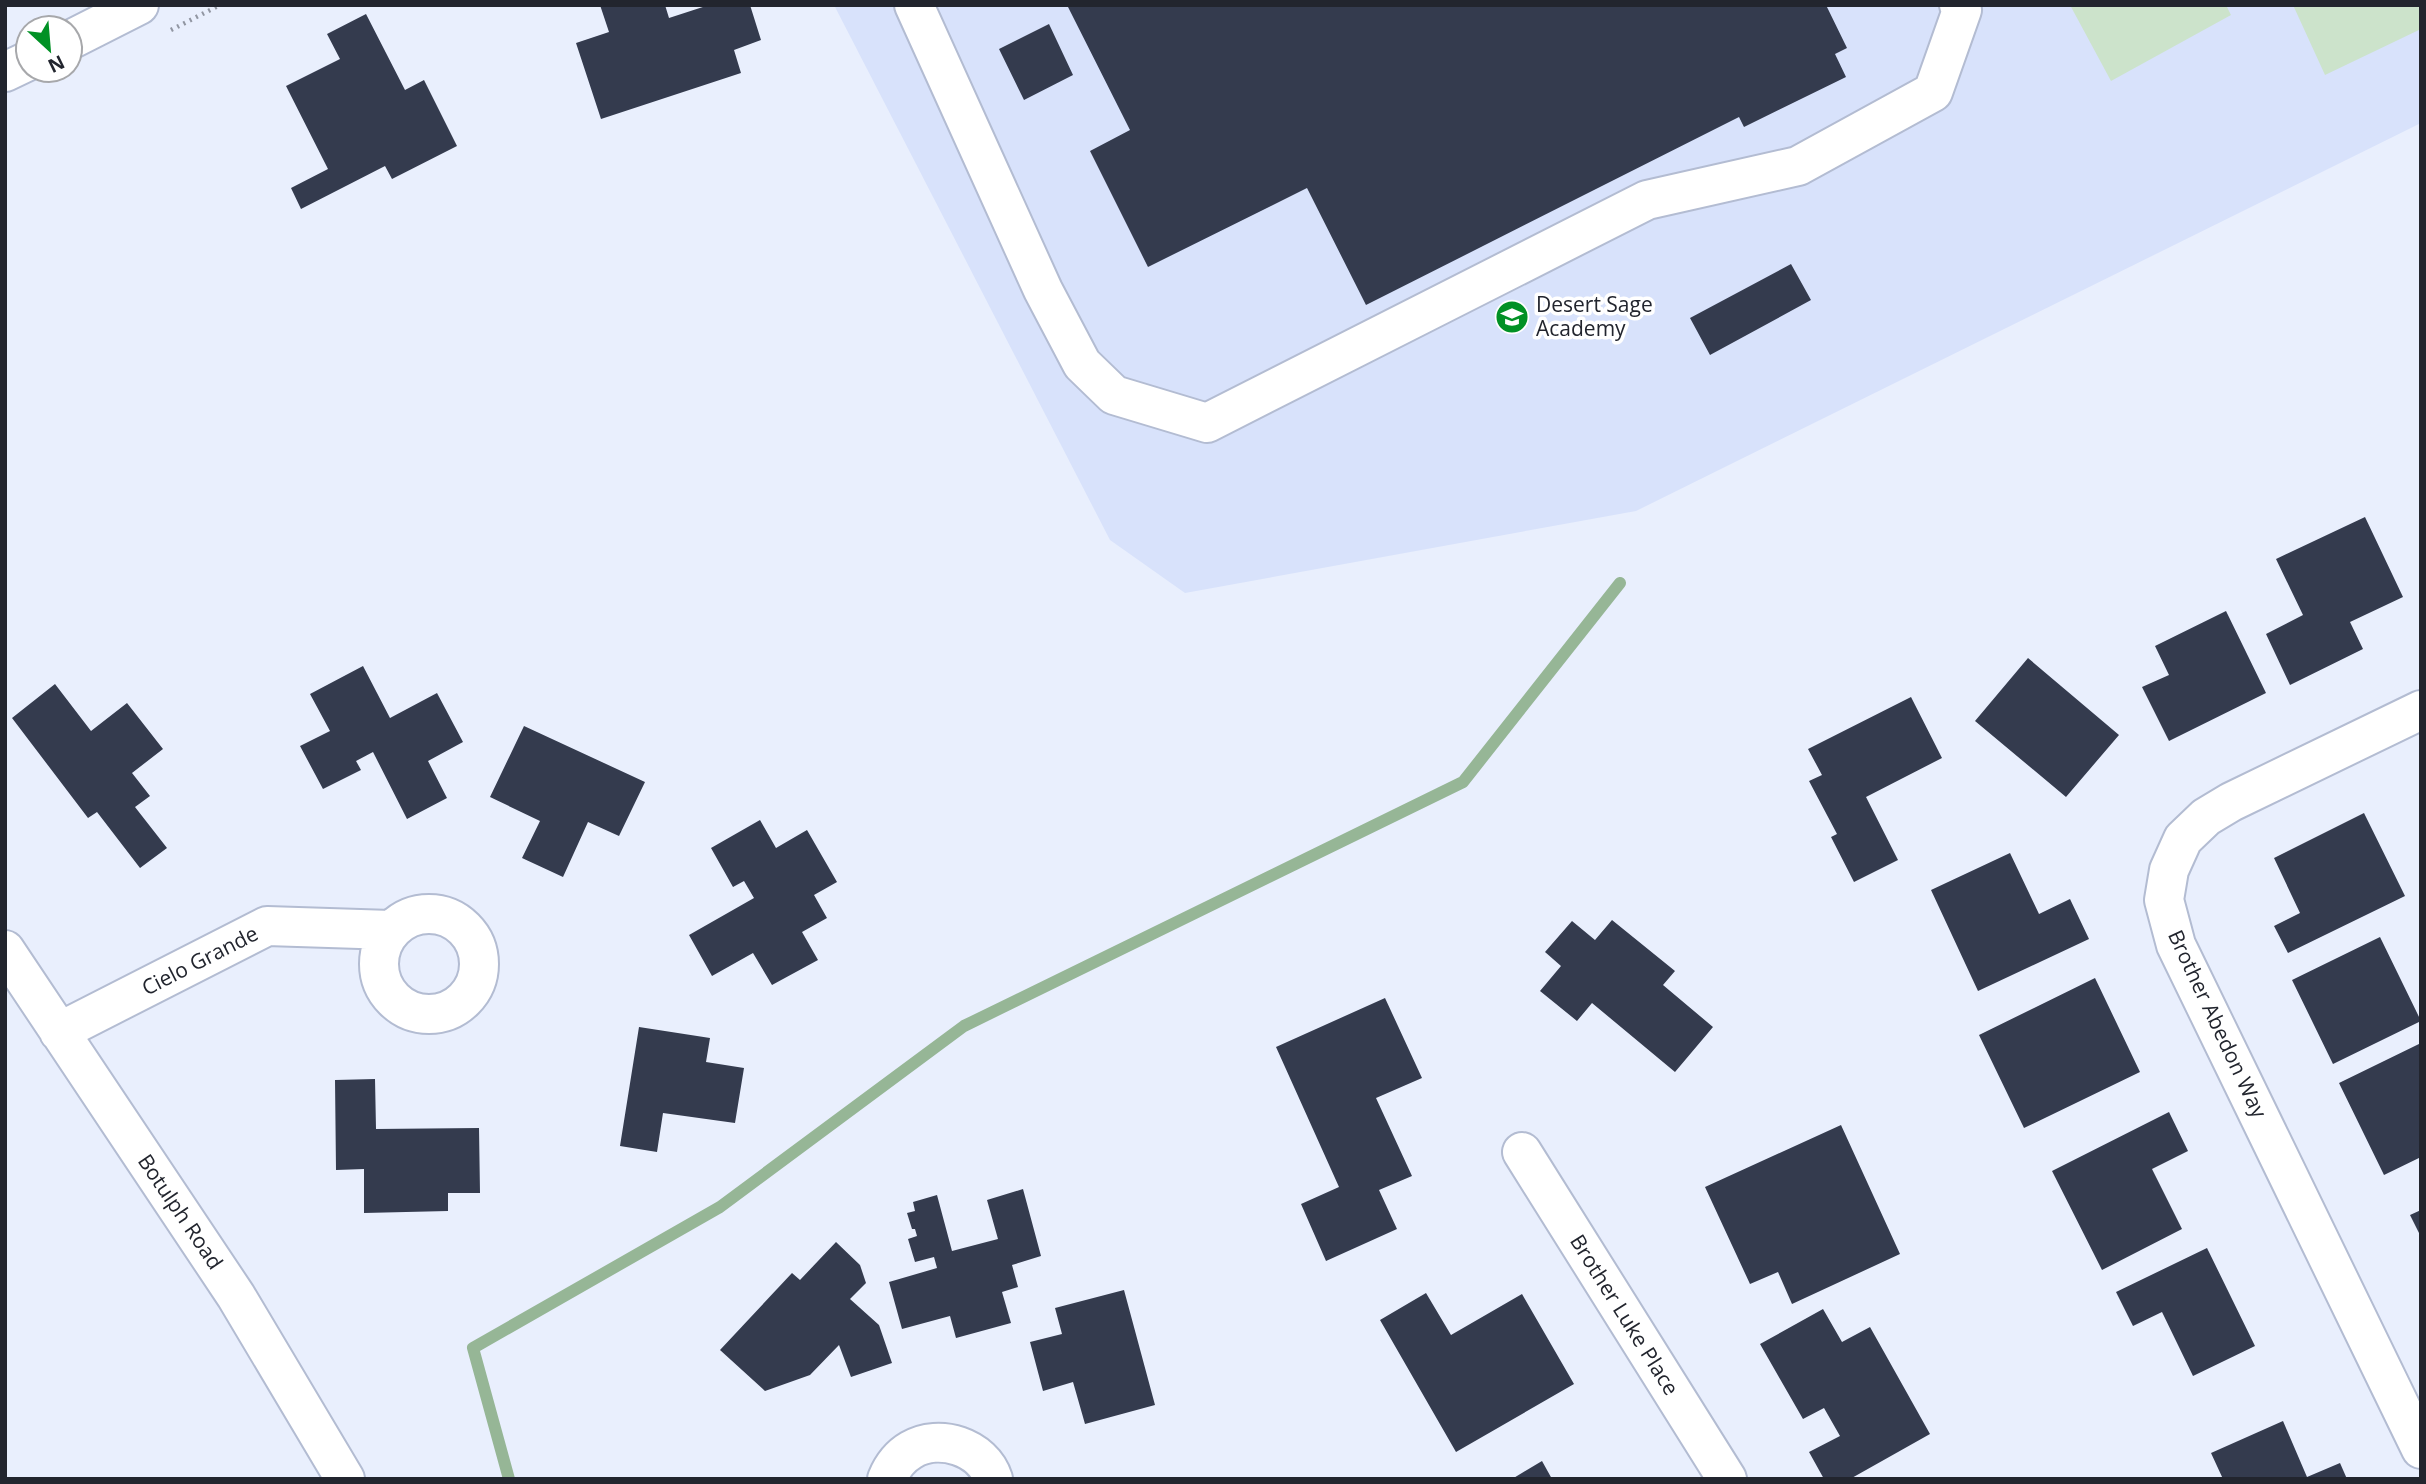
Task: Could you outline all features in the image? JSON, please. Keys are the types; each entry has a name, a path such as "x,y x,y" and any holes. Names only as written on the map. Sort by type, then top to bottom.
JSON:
{"street":[{"path":"84,33 139,5"},
{"path":"914,5 1043,290 1082,364 1114,396 1207,423 1647,200 1798,166 1933,92 1962,10 1959,5"},
{"name":"Brother Abedon Way","path":"2421,710 2231,802 2206,817 2183,839 2169,870 2164,900 2176,945 2421,1449"},
{"name":"Cielo Grande","path":"59,1032 267,926 391,930"},
{"name":"Botulph Road","path":"5,950 236,1296 345,1479"},
{"name":"Brother Luke Place","path":"1522,1152 1727,1479"},
{"path":"887,1479 894,1464 911,1449 933,1443 956,1445 976,1455 991,1472 993,1479"}],"shaded area":[{"name":"Desert Sage Academy","path":"834,5 2421,5 2421,123 1636,511 1185,593 1110,540"}],"green space":[{"path":"2070,5 2226,5 2231,15 2111,81"},
{"path":"2293,5 2421,5 2421,29 2325,75"}],"building":[{"path":"600,5 665,5 669,18 709,5 750,5 761,40 734,50 741,73 601,119 576,43 609,32"},
{"path":"1067,5 1826,5 1847,48 1835,54 1846,77 1744,127 1739,117 1366,305 1307,188 1148,267 1090,151 1130,130"},
{"path":"366,14 405,90 424,80 457,146 392,179 385,166 301,209 291,188 328,169 286,86 340,59 327,34"},
{"path":"1049,24 1073,75 1024,100 999,49"},
{"path":"1791,264 1811,300 1710,355 1690,318"},
{"path":"2365,517 2403,597 2350,622 2363,649 2290,685 2266,634 2303,615 2276,559"},
{"path":"2226,611 2266,693 2169,741 2142,687 2169,675 2155,646"},
{"path":"2028,658 2119,735 2066,797 1975,721"},
{"path":"363,666 390,718 437,693 463,742 428,761 447,798 407,819 373,752 356,761 361,770 323,789 300,746 330,731 310,694"},
{"path":"55,684 91,731 127,703 163,749 132,773 150,796 135,807 167,848 140,868 97,812 88,818 12,718"},
{"path":"1911,697 1942,758 1866,797 1898,860 1854,882 1831,837 1837,834 1809,781 1822,775 1808,749"},
{"path":"524,726 645,782 619,836 588,822 563,877 522,858 540,821 490,797"},
{"path":"2364,813 2405,896 2288,953 2274,926 2300,913 2274,858"},
{"path":"760,820 776,848 807,830 837,882 814,895 827,918 802,932 818,960 772,985 753,953 712,976 689,935 754,898 744,881 733,887 711,848"},
{"path":"2010,853 2039,914 2070,899 2089,939 1978,991 1931,890"},
{"path":"1612,920 1675,971 1663,985 1713,1027 1675,1072 1592,1003 1577,1021 1540,991 1561,966 1545,952 1572,921 1595,940"},
{"path":"2380,937 2421,1021 2333,1064 2292,980"},
{"path":"2095,978 2140,1072 2024,1128 1979,1035"},
{"path":"1385,998 1422,1078 1376,1098 1412,1176 1379,1190 1397,1229 1326,1261 1301,1204 1339,1187 1276,1047"},
{"path":"639,1027 710,1038 706,1062 744,1068 735,1123 663,1113 657,1152 620,1146"},
{"path":"2421,1043 2421,1157 2384,1175 2339,1083"},
{"path":"375,1079 376,1129 479,1128 480,1193 448,1193 448,1211 364,1213 364,1169 336,1170 335,1080"},
{"path":"2169,1112 2188,1151 2152,1169 2182,1229 2102,1270 2052,1171"},
{"path":"1841,1125 1900,1254 1792,1304 1778,1272 1750,1284 1705,1187"},
{"path":"1023,1189 1041,1256 1012,1265 1018,1287 1002,1292 1011,1323 956,1338 950,1316 902,1329 889,1282 937,1268 934,1257 915,1262 908,1239 917,1236 907,1213 915,1211 913,1202 937,1195 952,1251 998,1239 987,1200"},
{"path":"2421,1210 2421,1237 2410,1215"},
{"path":"836,1242 860,1265 866,1283 850,1299 879,1325 892,1363 851,1377 839,1345 810,1375 765,1391 720,1350 792,1273 800,1280"},
{"path":"2207,1248 2255,1346 2193,1376 2162,1312 2133,1326 2116,1292"},
{"path":"1124,1290 1155,1405 1085,1424 1073,1382 1043,1391 1030,1342 1062,1334 1055,1308"},
{"path":"1426,1293 1451,1335 1522,1294 1574,1384 1456,1452 1380,1320"},
{"path":"1823,1309 1842,1342 1870,1327 1930,1434 1850,1479 1824,1479 1809,1452 1840,1436 1824,1408 1803,1419 1760,1344"},
{"path":"2283,1421 2307,1477 2340,1463 2347,1479 2223,1479 2211,1453"},
{"path":"1542,1461 1552,1479 1512,1479"}],"waterway":[{"path":"509,1479 473,1348 720,1207 964,1026 1463,782 1620,583"}],"place":[{"name":"Desert Sage Academy","path":"1512,317"}]}
